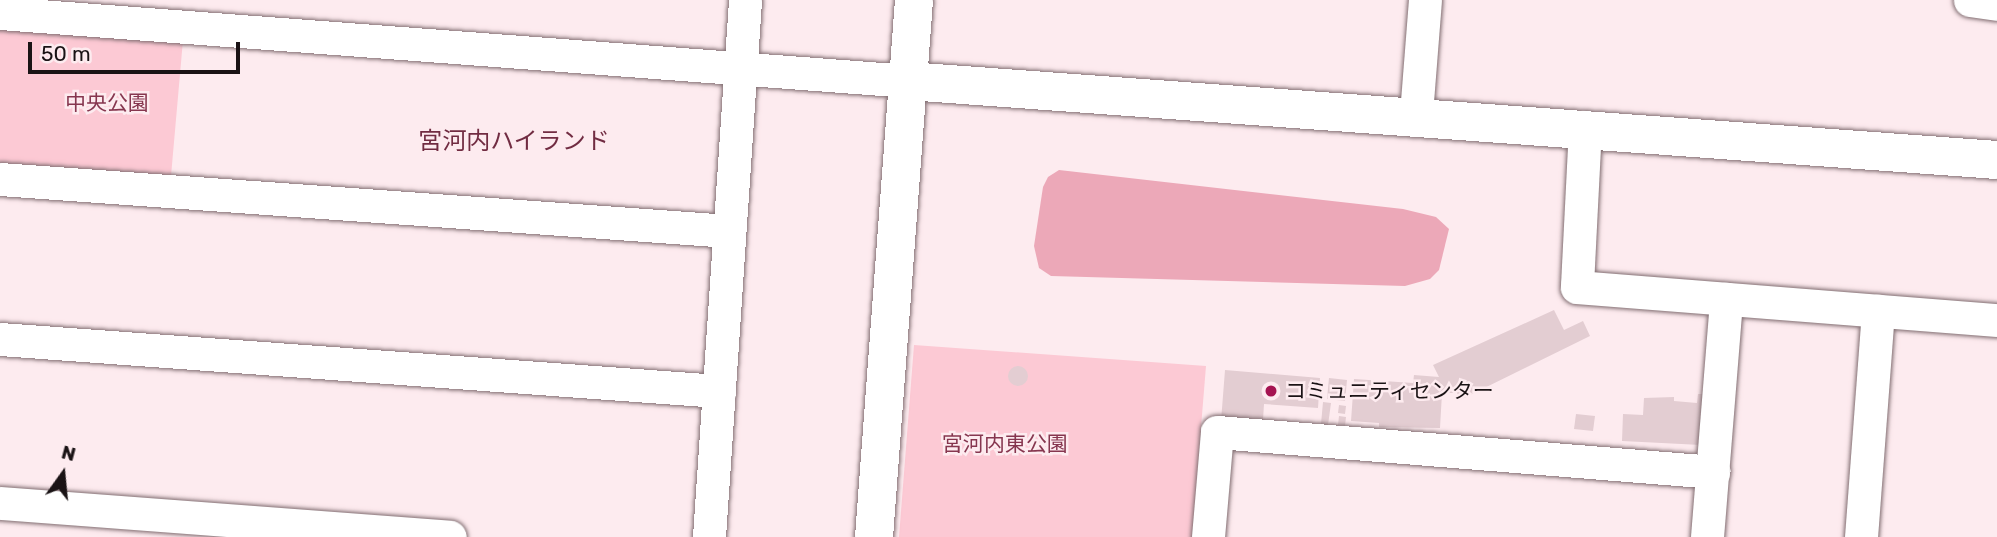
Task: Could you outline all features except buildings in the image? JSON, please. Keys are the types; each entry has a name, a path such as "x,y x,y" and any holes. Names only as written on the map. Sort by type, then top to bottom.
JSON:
{"street":[{"path":"709,537 745,0"},
{"path":"874,537 914,0"},
{"path":"1416,114 1424,0"},
{"path":"1970,0 1997,4"},
{"path":"0,13 908,81 1416,114 1997,160"},
{"path":"1585,127 1577,288 1997,320"},
{"path":"0,178 729,231"},
{"path":"1707,537 1726,299"},
{"path":"1861,537 1878,310"},
{"path":"0,339 719,391"},
{"path":"1208,537 1217,432 1713,472"},
{"path":"0,503 260,530 450,537"}],"green space":[{"name":"中央公園","path":"0,27 183,40 171,176 0,163"},
{"name":"宮河内東公園","path":"914,345 1206,366 1192,537 899,537"}],"shaded area":[{"path":"1059,170 1403,209 1436,217 1449,229 1439,270 1430,279 1405,286 1051,276 1039,268 1034,246 1043,187 1048,177"}],"place":[{"name":"コミュニティセンター","path":"1271,391"}],"district":[{"name":"宮河内ハイランド","path":"514,142"}]}
